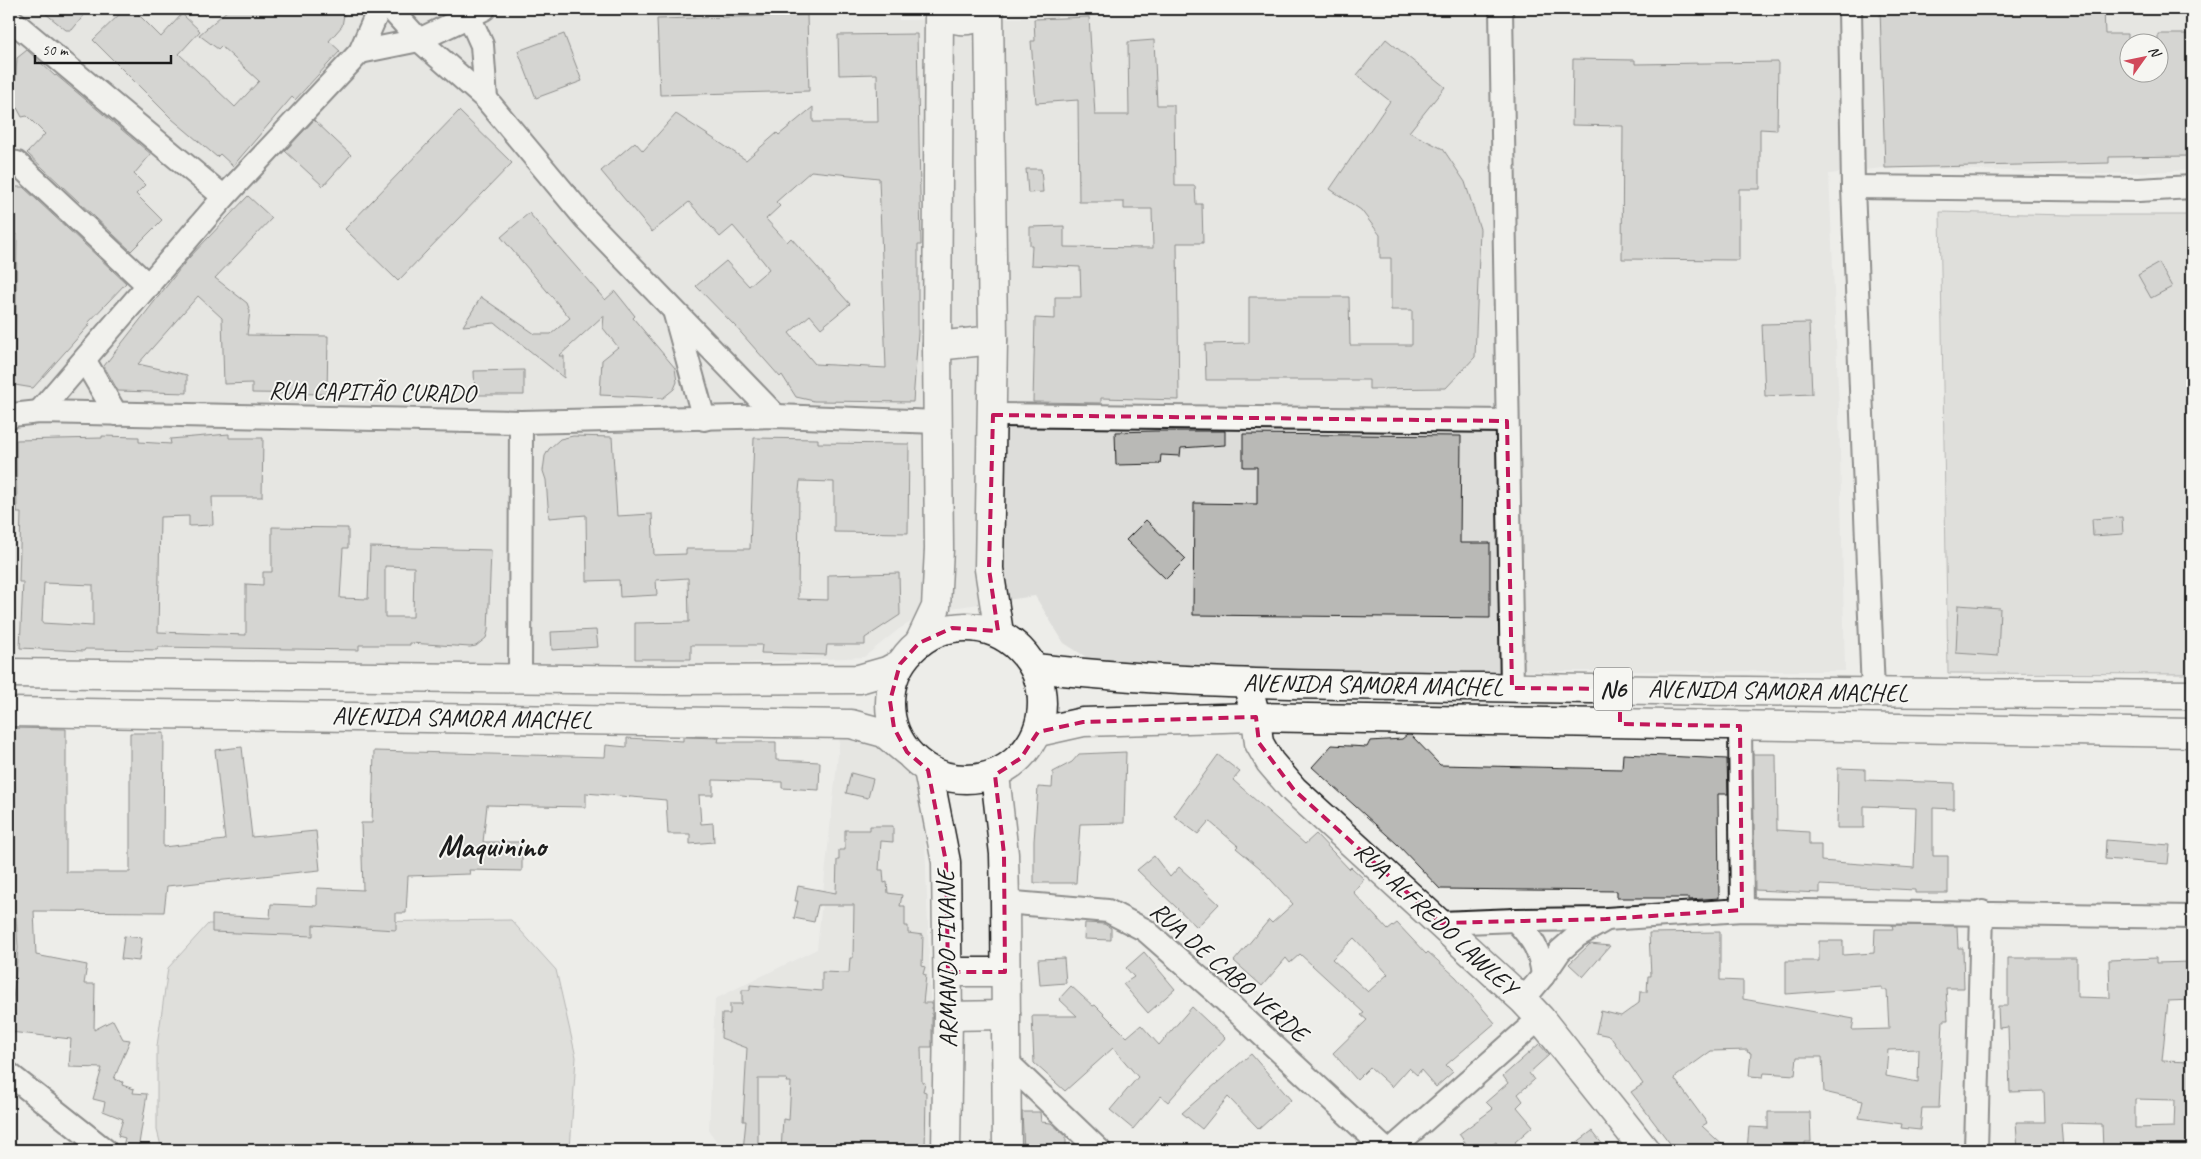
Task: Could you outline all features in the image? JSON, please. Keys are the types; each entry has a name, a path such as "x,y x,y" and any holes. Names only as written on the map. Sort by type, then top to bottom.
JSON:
{"main road":[{"path":"939,9 947,16 959,21 970,20 988,9"},
{"path":"919,643 936,606 939,549 937,346 939,9"},
{"path":"988,9 993,340 990,569 998,634"},
{"path":"937,346 993,340"},
{"path":"970,626 998,634 1020,648 1035,668 1044,703 1038,732 1021,758 995,775 970,780 948,778 928,770 907,752 894,728 890,702 893,682 900,664 919,643 934,633 970,626"},
{"name":"AVENIDA SAMORA MACHEL","path":"9,673 520,679 859,679 887,671 900,664"},
{"name":"AVENIDA SAMORA MACHEL","path":"1035,668 1107,676 1247,683 1826,692 2192,695"},
{"name":"RUA ALFREDO LAWLEY","path":"1247,683 1256,717 1258,743 1270,762 1294,790 1532,1009 1645,1150"},
{"path":"1417,720 1419,686"},
{"path":"1620,689 1620,724"},
{"path":"1826,692 1827,728"},
{"path":"1907,693 1909,729"},
{"name":"AVENIDA SAMORA MACHEL","path":"9,712 851,724 884,733 907,752"},
{"name":"AVENIDA SAMORA MACHEL","path":"1038,732 1084,722 1256,717 1827,728 2192,732"},
{"name":"ARMANDO TIVANE","path":"928,770 946,862 948,972 946,1150"},
{"path":"995,775 1004,854 1007,1150"},
{"path":"948,972 1005,972"},
{"path":"948,1016 1006,1015"}],"street":[{"path":"39,412 85,361 224,197 360,52 379,9"},
{"path":"391,9 419,40 486,99 584,218 776,416"},
{"path":"1501,9 1512,688"},
{"path":"1850,9 1853,187 1873,692"},
{"path":"360,52 419,40 473,11 482,45 486,99"},
{"path":"9,18 224,197"},
{"path":"9,162 17,163 149,286"},
{"path":"1853,187 2139,190 2192,187"},
{"path":"674,312 704,420"},
{"path":"85,361 116,414"},
{"name":"RUA CAPITÃO CURADO","path":"10,415 39,412 521,422 704,420 776,416 938,422"},
{"path":"992,415 1507,421"},
{"path":"520,679 521,422"},
{"path":"1740,726 1742,910"},
{"name":"RUA DE CABO VERDE","path":"1005,902 1108,911 1145,930 1218,994 1386,1150"},
{"path":"1440,923 1606,919 1742,910 1982,912 2192,917"},
{"path":"1976,1150 1982,912"},
{"path":"1391,1150 1532,1009 1543,976 1560,951 1577,936 1606,919"},
{"path":"1515,920 1538,949 1543,976"},
{"path":"1006,1061 1100,1150"},
{"path":"9,1074 105,1150"}],"highlighted area":[{"path":"993,415 1507,421 1512,688 1620,689 1620,724 1740,726 1742,910 1606,919 1441,923 1294,790 1259,743 1256,717 1083,722 1038,732 1021,758 995,775 1004,854 1005,972 948,972 946,862 928,770 907,752 894,728 890,701 900,664 919,643 952,628 998,631 989,569"}],"shaded area":[{"path":"9,9 899,9 899,20 1476,10 2192,9 2192,170 2104,174 1891,167 1829,174 1839,410 1845,671 1108,671 1064,643 1035,596 930,611 899,629 864,657 686,666 9,656"},
{"path":"1940,212 2192,215 2192,674 1948,673"},
{"path":"840,736 868,736 919,776 925,839 932,1053 931,1150 723,1150 709,1131 715,999 817,949"},
{"path":"511,920 556,970 576,1057 570,1150 162,1150 157,1130 157,1046 168,968 208,924"}],"building":[{"path":"40,9 89,9 72,30 66,30"},
{"path":"125,9 133,9 161,37 182,14 200,31 179,54 235,107 259,81 221,46 218,49 199,35 229,9 345,9 342,26 329,41 340,51 295,100 292,97 233,166 220,154 217,157 172,119 93,40"},
{"path":"1880,9 2104,9 2105,34 2118,34 2118,82 2168,82 2168,34 2192,34 2192,156 2109,157 2109,163 1885,168"},
{"path":"807,15 809,91 660,95 657,19"},
{"path":"1089,17 1095,115 1129,115 1128,42 1154,40 1157,105 1174,105 1175,186 1195,186 1196,204 1202,204 1203,243 1177,243 1179,400 1101,398 1101,403 1033,402 1035,318 1055,319 1055,297 1081,297 1080,267 1031,265 1032,245 1030,245 1030,227 1064,226 1064,247 1153,248 1152,209 1124,209 1124,202 1079,202 1078,100 1036,103 1031,41 1035,41 1034,19"},
{"path":"564,34 582,81 536,98 518,51"},
{"path":"917,34 921,245 918,245 918,333 913,402 814,401 796,397 782,375 780,377 735,326 696,286 726,261 749,286 769,269 733,226 720,237 689,202 652,232 601,171 635,142 643,151 676,114 746,160 777,133 779,135 813,107 813,122 878,122 877,74 839,75 838,35","holes":["811,171 879,178 886,368 815,364 789,333 810,315 821,328 850,304 791,238 787,242 766,219 780,206 776,202"]},
{"path":"1386,39 1445,87 1409,132 1443,149 1465,182 1480,229 1475,357 1446,388 1369,389 1369,380 1206,380 1205,344 1249,343 1249,297 1349,297 1350,345 1412,345 1412,310 1391,310 1391,258 1380,258 1380,235 1361,210 1330,189 1390,101 1357,75"},
{"path":"27,50 55,76 151,154 134,174 145,185 136,194 162,220 131,251 27,153 45,134 27,116 22,117 14,102 17,58"},
{"path":"1573,59 1635,60 1635,64 1778,62 1777,130 1760,129 1760,189 1739,189 1739,260 1622,259 1623,126 1572,125"},
{"path":"459,111 512,163 398,281 345,229"},
{"path":"314,120 351,155 323,186 285,151"},
{"path":"1026,169 1041,169 1043,192 1028,193"},
{"path":"15,187 23,187 126,283 88,323 90,324 33,388 15,385 17,234 15,234"},
{"path":"248,196 272,218 215,278 247,303 250,311 247,335 328,336 327,394 252,393 252,383 224,384 222,318 198,296 138,364 187,375 187,393 118,391 104,366 187,260"},
{"path":"529,213 605,300 615,291 635,316 633,318 675,368 677,382 674,389 663,398 600,395 602,360 618,347 603,328 604,315 559,356 564,356 564,378 495,323 463,326 481,297 535,334 551,334 570,318 501,237"},
{"path":"2159,263 2172,287 2151,298 2138,275"},
{"path":"1809,323 1812,394 1765,396 1762,324"},
{"path":"524,370 524,395 475,395 474,371"},
{"path":"1225,431 1225,445 1181,448 1180,456 1161,455 1160,464 1116,465 1115,432"},
{"path":"229,434 229,438 263,438 262,497 212,497 213,525 189,526 189,516 160,517 158,632 246,635 246,584 263,585 263,572 272,572 272,527 348,528 348,548 343,548 340,598 368,599 370,547 491,550 488,631 486,638 476,646 470,647 410,643 410,645 359,645 359,650 158,647 158,650 85,649 84,651 20,648 23,582 19,582 21,513 17,513 16,440 102,438 102,436 139,437 139,442 171,444 170,439","holes":["385,566 414,567 413,617 385,617","44,583 93,585 93,626 42,623"]},
{"path":"1243,434 1461,436 1460,543 1490,543 1490,618 1193,615 1194,503 1257,504 1257,467 1243,467"},
{"path":"573,436 612,437 617,516 652,514 654,555 686,554 686,549 750,549 754,438 818,439 818,443 909,444 908,533 834,532 834,482 800,481 799,491 798,599 828,600 828,575 899,573 900,615 865,638 865,645 827,645 826,655 761,653 762,645 691,645 691,659 635,659 635,623 689,622 688,578 656,580 657,595 620,597 619,580 587,581 586,515 549,518 546,480 543,471 545,456 549,449 560,439"},
{"path":"2122,517 2123,534 2093,536 2092,519"},
{"path":"1146,520 1186,559 1166,579 1126,540"},
{"path":"1958,605 2000,608 1998,656 1956,653"},
{"path":"596,630 598,647 552,650 551,632"},
{"path":"9,728 66,729 66,872 130,872 130,733 164,733 163,847 225,840 215,750 242,747 252,837 316,831 320,870 167,886 164,912 34,911 36,955 87,965 84,984 95,984 94,1030 113,1020 123,1039 130,1040 114,1079 123,1082 122,1085 134,1089 133,1093 147,1094 138,1150 122,1150 125,1138 118,1136 123,1119 103,1111 105,1102 93,1099 102,1068 69,1067 71,1039 10,1032 18,948 16,917 9,917"},
{"path":"1407,735 1411,735 1440,765 1622,769 1623,754 1727,759 1728,794 1718,794 1719,898 1689,900 1689,898 1617,898 1617,891 1440,889 1397,844 1312,767 1332,745 1367,747 1370,741 1402,739"},
{"path":"683,737 719,738 718,742 776,742 776,760 820,762 819,790 782,788 782,782 713,780 713,795 699,795 701,824 713,823 714,842 690,844 690,834 668,834 666,800 586,793 586,807 487,805 483,842 522,842 522,871 469,870 470,874 408,876 406,913 396,913 396,930 313,925 313,936 212,932 212,915 270,918 271,904 317,906 317,888 363,890 361,823 372,823 374,751 605,757 606,745 627,747 627,738 683,741"},
{"path":"1126,752 1124,823 1080,824 1076,883 1034,883 1034,841 1038,787 1052,788 1053,772 1072,762 1079,754"},
{"path":"1753,754 1776,754 1777,830 1809,832 1809,845 1821,845 1821,861 1914,868 1916,808 1864,806 1864,828 1837,828 1838,768 1865,769 1865,780 1954,783 1954,809 1933,808 1933,856 1948,856 1948,893 1915,893 1915,890 1820,885 1820,893 1755,890"},
{"path":"1218,755 1240,772 1233,780 1305,844 1316,834 1349,869 1351,867 1364,879 1353,892 1388,930 1397,923 1426,954 1428,952 1456,977 1495,1023 1446,1065 1453,1072 1436,1087 1421,1070 1417,1075 1409,1068 1392,1087 1370,1067 1357,1080 1333,1053 1367,1020 1361,1015 1364,1013 1300,954 1290,963 1286,958 1262,986 1234,961 1269,920 1272,923 1293,904 1260,868 1236,848 1238,846 1209,821 1198,834 1174,816","holes":["1354,938 1388,974 1368,992 1332,959"]},
{"path":"851,773 873,779 868,798 846,793"},
{"path":"870,826 893,826 893,842 881,841 879,870 883,870 884,883 887,882 888,893 902,895 900,906 905,906 905,926 908,926 908,933 923,935 922,966 925,967 923,974 926,975 923,1003 932,1003 932,1047 921,1047 922,1082 925,1083 923,1091 926,1092 925,1150 850,1150 850,1148 781,1150 783,1119 789,1120 791,1082 786,1082 787,1079 758,1079 758,1150 743,1150 746,1121 743,1121 747,1048 721,1038 722,1014 730,1014 730,1004 742,1004 742,990 750,990 750,985 822,991 822,972 849,973 850,958 853,958 854,905 818,905 814,922 794,918 798,901 795,901 798,886 836,893 837,860 839,860 839,850 845,850 845,830 870,830"},
{"path":"2106,840 2170,845 2168,864 2105,859"},
{"path":"1154,856 1170,877 1179,867 1219,904 1197,927 1137,870"},
{"path":"1085,923 1104,924 1111,928 1111,940 1084,939"},
{"path":"1892,925 1957,926 1958,948 1963,948 1964,988 1946,988 1948,1020 1943,1020 1939,1108 1922,1108 1920,1130 1901,1128 1902,1124 1859,1118 1863,1101 1824,1092 1822,1057 1797,1057 1795,1075 1764,1073 1763,1077 1749,1076 1751,1053 1747,1052 1748,1050 1711,1051 1674,1078 1707,1123 1702,1126 1728,1150 1675,1150 1631,1092 1643,1084 1610,1036 1596,1033 1601,1011 1621,1016 1639,1003 1640,992 1647,992 1648,976 1651,976 1649,933 1720,932 1720,980 1743,981 1743,999 1854,1019 1852,1030 1889,1029 1887,990 1882,990 1882,987 1786,994 1786,961 1819,961 1819,941 1843,941 1843,955 1874,953 1875,929 1893,929","holes":["1919,1049 1918,1082 1886,1076 1888,1050"]},
{"path":"124,936 142,938 139,961 121,959"},
{"path":"1590,944 1610,946 1583,977 1569,964"},
{"path":"1144,952 1175,989 1148,1013 1123,984 1134,977 1126,968"},
{"path":"1064,958 1066,983 1040,985 1038,959"},
{"path":"2008,958 2077,958 2077,997 2110,998 2109,960 2156,958 2156,963 2192,962 2192,1000 2168,1001 2162,1061 2192,1062 2189,1126 2192,1126 2192,1150 2103,1150 2102,1124 2061,1123 2063,1150 2018,1150 2016,1122 2045,1122 2044,1091 2010,1092 2008,1027 1999,1028 1998,1006 2008,1006","holes":["2135,1099 2175,1100 2174,1127 2135,1128"]},
{"path":"1071,986 1093,1006 1095,1005 1127,1037 1141,1025 1159,1045 1192,1007 1225,1038 1168,1102 1161,1096 1133,1129 1110,1110 1138,1077 1113,1048 1065,1091 1034,1063 1032,1016 1077,1016 1059,999"},
{"path":"1539,1044 1549,1055 1529,1073 1534,1080 1518,1094 1523,1101 1517,1107 1533,1126 1515,1142 1521,1150 1502,1150 1496,1142 1484,1150 1471,1150 1459,1134 1493,1109 1486,1102 1508,1083 1503,1076"},
{"path":"1251,1054 1291,1100 1259,1129 1228,1097 1202,1129 1182,1113"},
{"path":"1022,1112 1040,1112 1041,1122 1051,1123 1066,1136 1066,1150 1024,1150"},
{"path":"1768,1112 1810,1112 1811,1142 1805,1142 1805,1150 1747,1150 1749,1127 1768,1128"},
{"path":"1592,1131 1607,1150 1567,1150"}],"district":[{"name":"Maquinino","path":"492,846"}]}
